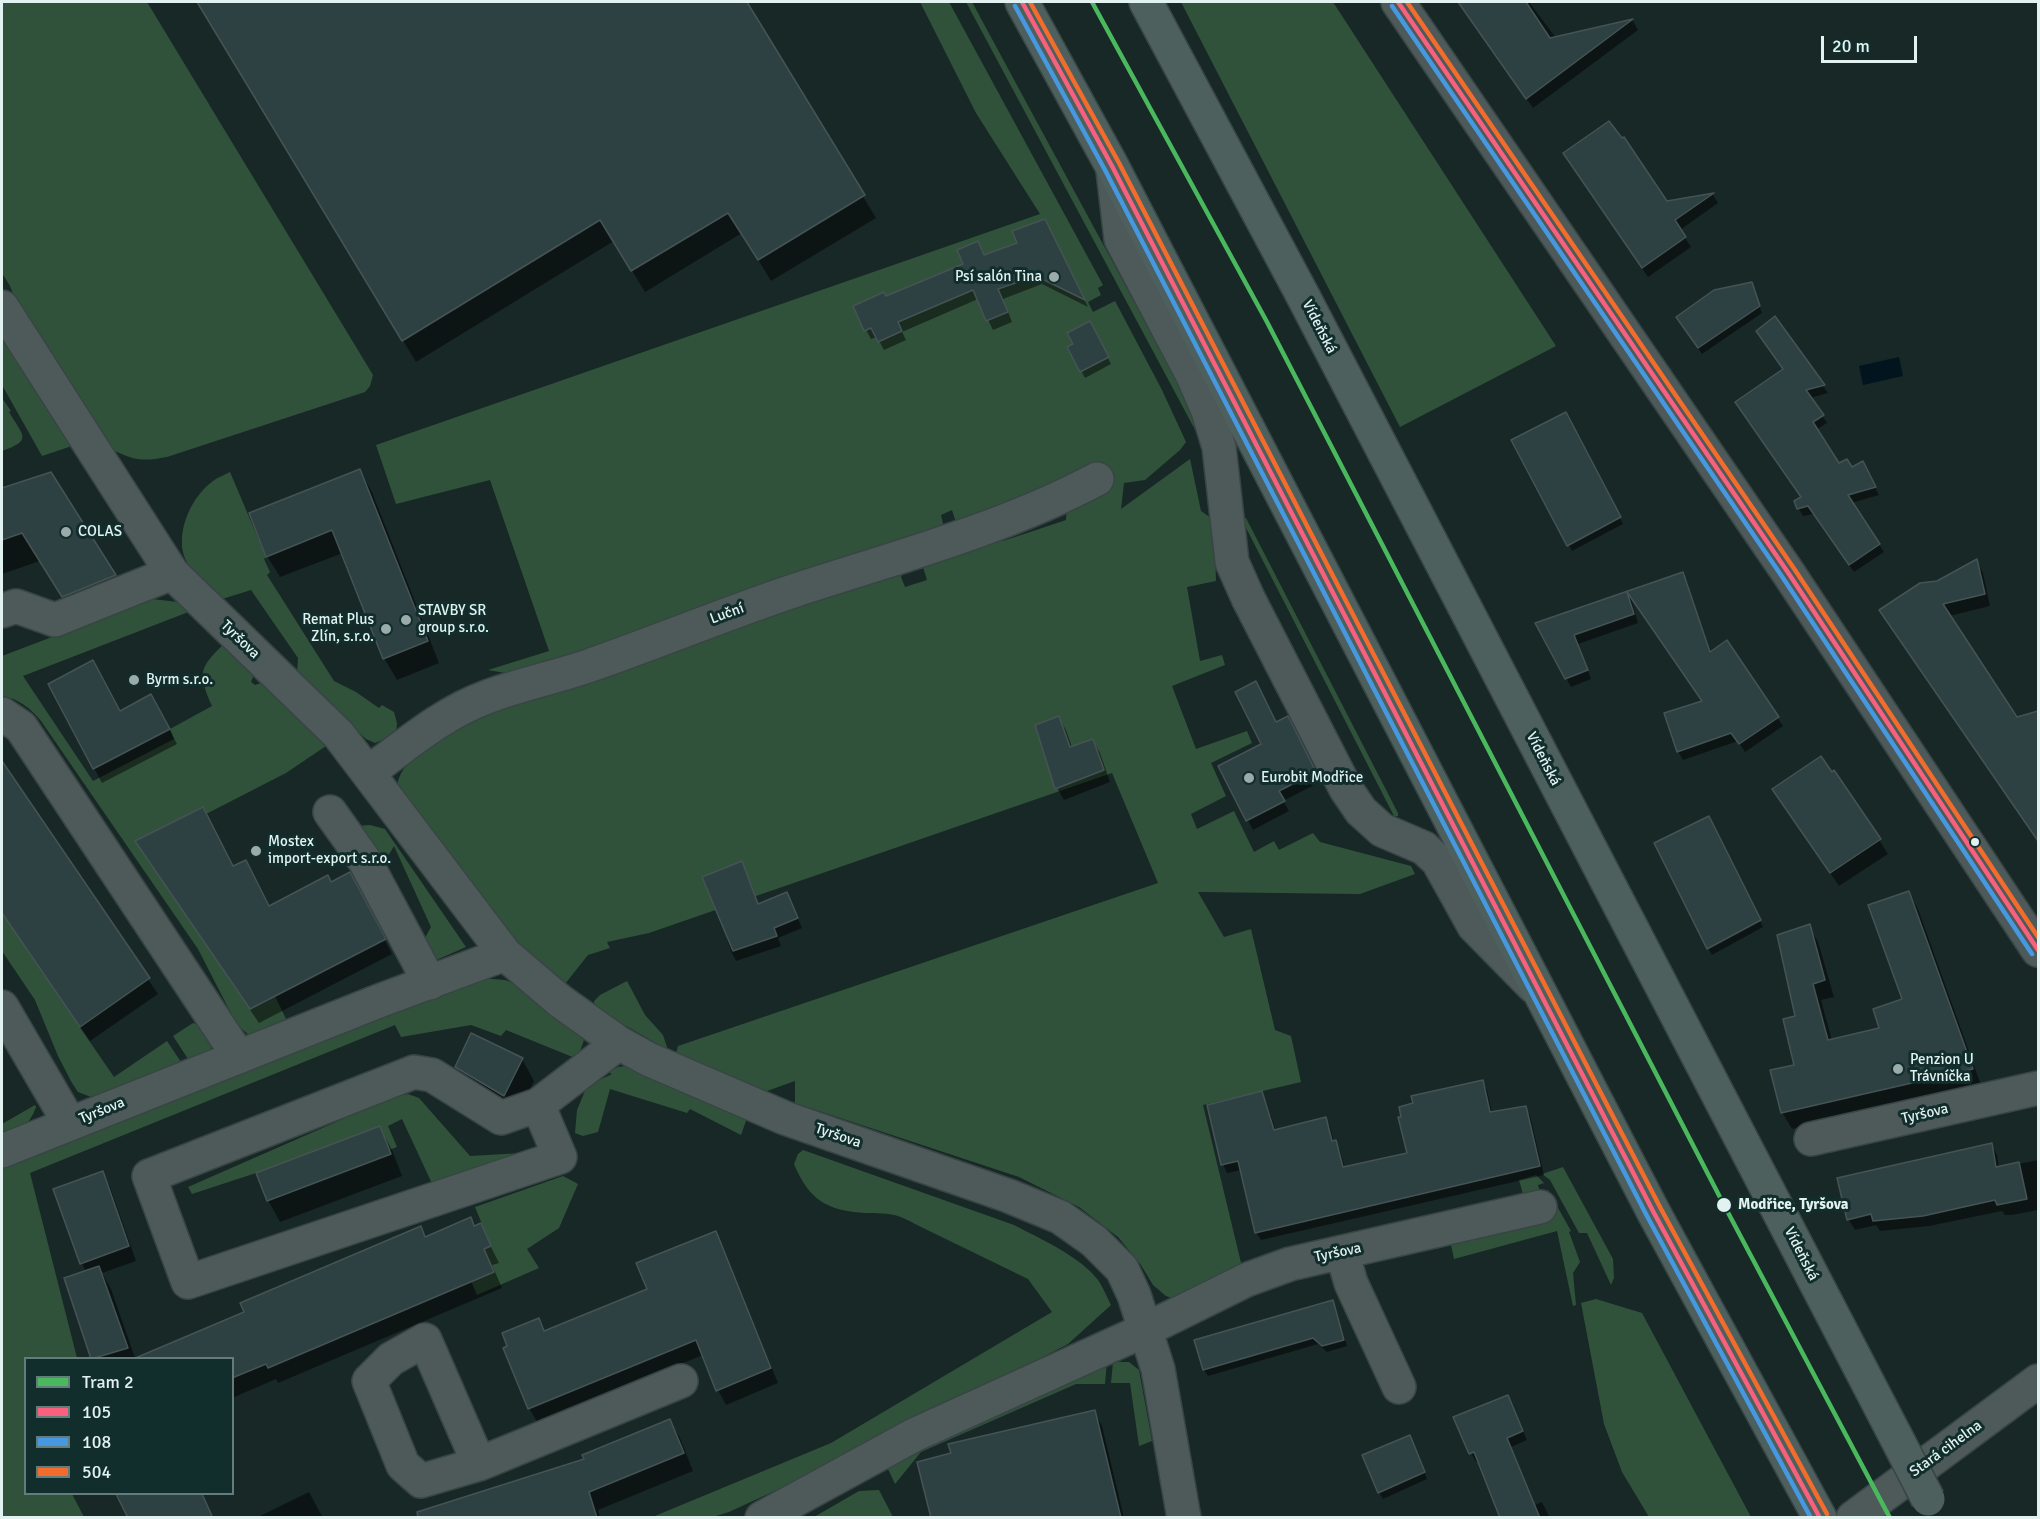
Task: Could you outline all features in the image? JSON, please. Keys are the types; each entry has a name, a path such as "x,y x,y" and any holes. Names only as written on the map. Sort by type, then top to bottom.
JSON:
{"highway":[{"path":"1022,2 1112,166 1654,1213 1771,1426 1805,1510"},
{"name":"Vídeňská","path":"1146,2 1303,296 1933,1508"}],"street":[{"path":"1398,2 1789,574 2038,950"},
{"path":"1112,166 1121,239 1193,376 1213,429 1227,504 1232,562 1346,789 1360,811 1382,830 1424,848 1438,861 1474,926 1543,997"},
{"name":"Tyršova","path":"2,307 172,573 339,735 505,954 560,1001 619,1043 648,1059 785,1118 1009,1196 1060,1217 1094,1241 1122,1269 1134,1295 1158,1369 1184,1518"},
{"name":"Luční","path":"369,772 419,734 468,705 590,666 769,599 1003,522 1048,504 1097,479"},
{"path":"2,611 16,606 56,620 172,573"},
{"path":"2,714 21,727 239,1057"},
{"path":"330,812 365,861 430,983"},
{"name":"Tyršova","path":"2,1150 379,1001 505,954"},
{"path":"2,1007 70,1124"},
{"path":"538,1105 560,1157 188,1282 149,1176 414,1072 432,1076 501,1118 538,1105 619,1043"},
{"name":"Tyršova","path":"1811,1139 2038,1088"},
{"name":"Tyršova","path":"762,1518 914,1435 1146,1330 1256,1276 1290,1264 1540,1207"},
{"path":"1342,1252 1351,1283 1399,1387"},
{"name":"Stará cihelna","path":"1853,1518 2038,1381"},
{"path":"479,1464 681,1382"}],"green space":[{"path":"2,2 147,2 373,375 370,386 365,392 167,457 138,459 111,449 18,306 2,273"},
{"path":"920,2 949,2 1103,285 1098,288 1101,295 1088,302 1093,312 1115,301 1162,390 1186,442 1145,480 1124,483 1121,509 1190,459 1201,511 1214,520 1216,581 1187,587 1200,661 1222,655 1225,665 1172,686 1196,749 1247,731 1252,743 1211,763 1226,796 1191,814 1197,829 1234,811 1254,852 1274,841 1279,850 1313,833 1320,842 1411,866 1415,874 1360,894 1198,892 1224,937 1251,929 1275,1030 1291,1036 1301,1082 1203,1105 1243,1271 1178,1300 1166,1296 1153,1285 1141,1265 1118,1237 1079,1207 1019,1177 795,1103 795,1081 767,1091 676,1054 678,1046 1158,883 1112,773 649,933 607,942 610,948 588,955 565,984 522,947 429,836 397,785 408,763 417,754 474,719 1000,531 1003,541 1066,520 1067,504 958,529 952,510 941,515 945,533 511,674 488,670 549,651 490,480 396,504 376,445 1040,214 976,113","holes":["922,564 927,580 905,587 901,577 906,567"]},
{"path":"966,2 972,2 1190,405 1200,439"},
{"path":"1181,2 1333,2 1556,346 1400,427"},
{"path":"2,333 72,446 42,456 2,385"},
{"path":"2,398 21,432 22,440 2,451"},
{"path":"230,472 266,557 264,559 270,572 267,575 334,681 356,692 379,708 382,705 394,712 397,723 396,734 375,743 366,739 297,674 298,658 251,590 219,600 190,568 184,556 182,535 192,504 205,487"},
{"path":"1243,518 1246,518 1398,816 1394,816"},
{"path":"152,599 178,602 191,611 23,676 93,781 174,739 170,729 212,706 203,680 203,673 208,660 223,645 254,675 251,682 255,685 261,683 326,746 286,773 206,814 202,807 135,841 250,1009 275,996 288,1023 249,1035 237,1025 198,949 41,721 24,705 2,696 2,656"},
{"path":"370,825 385,829 466,947 434,961 420,947 431,927 394,846 388,856 381,859 354,826"},
{"path":"2,913 12,928 34,914 48,934 26,949 114,1077 167,1041 185,1068 99,1100 78,1092 58,1056 35,1000 2,951"},
{"path":"480,978 513,983 584,1040 578,1057 575,1058 506,1030 501,1036 471,1025 401,1037 395,1025 30,1173 77,1357 24,1357 24,1495 73,1495 84,1517 2,1518 2,1161"},
{"path":"627,981 645,1015 663,1035 668,1050 595,1008 594,1001 600,995"},
{"path":"193,1023 202,1026 213,1043 209,1055 192,1065 173,1036"},
{"path":"625,1066 747,1118 741,1135 690,1109 687,1113 610,1089 598,1132 583,1136 575,1133 577,1110 587,1086 612,1074 608,1072"},
{"path":"408,1094 419,1098 470,1156 540,1152 435,1190 402,1119 388,1126 397,1147 389,1150 380,1126 256,1173 192,1194 188,1187 393,1097"},
{"path":"35,1105 27,1124 2,1139 2,1124"},
{"path":"803,1150 1014,1225 1059,1249 1091,1272 1098,1280 1111,1305 1068,1344 848,1457 729,1512 713,1517 650,1518 831,1443 1052,1312 1028,1279 907,1220 890,1214 840,1210 821,1201 806,1187 794,1164 798,1154"},
{"path":"1563,1167 1613,1259 1614,1278 1611,1285 1587,1233 1579,1233 1550,1180 1542,1174"},
{"path":"1536,1175 1544,1183 1538,1185 1540,1192 1548,1190 1571,1231 1569,1232 1580,1262 1573,1273 1576,1305 1573,1306 1557,1231 1454,1259 1450,1240 1524,1198 1519,1180"},
{"path":"563,1176 578,1184 559,1228 527,1249 539,1268 477,1295 471,1281 484,1249 491,1246 475,1207"},
{"path":"1596,1299 1642,1313 1751,1517 1649,1517 1622,1472 1604,1424 1581,1303"},
{"path":"1107,1361 1105,1384 1076,1384 921,1452 895,1484 887,1467 916,1445"},
{"path":"1113,1362 1129,1362 1139,1370 1152,1441 1139,1446 1130,1383 1111,1383"},
{"path":"879,1490 893,1517 814,1517 859,1491"}],"water":[{"path":"1899,357 1903,376 1863,385 1859,366"}],"building":[{"path":"197,2 747,2 865,195 758,260 728,213 631,271 600,220 402,341"},
{"path":"1458,2 1526,2 1550,38 1633,19 1526,99"},
{"path":"1609,121 1622,138 1624,137 1667,201 1714,193 1675,220 1686,237 1642,268 1563,153"},
{"path":"1045,219 1085,300 1036,276 998,289 1008,312 986,321 973,290 898,322 902,331 878,342 871,328 864,331 853,306 884,292 886,296 963,264 957,250 978,241 984,255 1017,243 1012,231"},
{"path":"1752,282 1760,306 1698,348 1676,317 1714,290"},
{"path":"1775,316 1825,385 1806,390 1824,415 1813,422 1839,463 1847,459 1852,467 1863,461 1876,487 1848,495 1880,544 1849,565 1808,506 1797,509 1794,501 1801,497 1735,402 1783,369 1756,331"},
{"path":"1090,321 1109,357 1080,372 1067,347 1073,344 1067,333"},
{"path":"1566,412 1621,517 1567,546 1511,440"},
{"path":"360,469 428,641 383,659 332,530 266,557 249,513"},
{"path":"51,472 116,575 62,597 22,533 2,540 2,488"},
{"path":"1977,559 1985,594 1943,604 2017,717 2038,711 2038,841 1879,610 1920,583 1937,581"},
{"path":"1683,572 1710,652 1727,640 1779,717 1739,744 1731,733 1677,752 1664,713 1702,701 1627,592 1634,614 1574,635 1588,670 1565,679 1535,623"},
{"path":"93,660 120,711 151,694 170,729 93,769 48,684"},
{"path":"1256,681 1276,722 1288,716 1316,772 1279,791 1285,801 1246,821 1218,766 1261,744 1235,692"},
{"path":"1059,716 1070,747 1093,739 1104,770 1055,789 1035,725"},
{"path":"1821,756 1832,772 1834,770 1881,839 1830,873 1772,789"},
{"path":"2,761 150,978 80,1027 2,913"},
{"path":"203,807 233,866 246,860 269,906 328,875 331,882 350,872 386,939 250,1009 135,841"},
{"path":"1709,816 1761,920 1707,949 1654,843"},
{"path":"742,861 758,904 787,892 798,918 774,928 777,936 733,951 702,877"},
{"path":"1909,891 1973,1069 1781,1113 1770,1070 1794,1065 1783,1019 1795,1016 1777,935 1810,924 1825,980 1813,984 1828,1040 1879,1028 1873,1009 1902,999 1868,905"},
{"path":"471,1033 523,1058 504,1096 455,1067"},
{"path":"1483,1080 1490,1112 1526,1106 1540,1166 1255,1233 1238,1161 1221,1165 1207,1105 1262,1091 1274,1130 1326,1117 1332,1141 1336,1140 1343,1167 1407,1153 1398,1117 1401,1117 1399,1107 1413,1103 1411,1096"},
{"path":"380,1126 391,1154 267,1201 256,1173"},
{"path":"1992,1143 1996,1167 2019,1162 2027,1199 1997,1205 1995,1200 1923,1216 1873,1221 1871,1214 1847,1220 1837,1178"},
{"path":"103,1171 129,1246 80,1264 53,1189"},
{"path":"471,1217 474,1226 481,1223 491,1246 484,1249 494,1272 268,1368 266,1364 234,1377 234,1357 138,1357 244,1312 240,1303 421,1226 425,1237"},
{"path":"716,1231 771,1368 716,1391 696,1340 528,1409 503,1348 507,1346 502,1333 539,1318 544,1331 647,1289 636,1263"},
{"path":"99,1266 128,1348 90,1357 64,1278"},
{"path":"1333,1300 1344,1340 1322,1346 1313,1338 1203,1370 1194,1340"},
{"path":"1508,1395 1523,1431 1507,1438 1540,1518 1500,1518 1474,1452 1469,1454 1453,1417"},
{"path":"1095,1410 1121,1518 931,1518 917,1462 951,1453 948,1444"},
{"path":"670,1419 684,1453 589,1492 597,1518 418,1518 417,1512 584,1459 582,1455"},
{"path":"1410,1435 1425,1472 1378,1493 1362,1455"},
{"path":"116,1495 202,1495 213,1518 128,1518"}],"tram line":[{"name":"2","path":"1092,2 1267,322 1724,1205 1890,1518"}],"transit line":[{"name":"105","path":"1022,2 1112,166 1654,1213 1820,1518"},
{"name":"504","path":"1030,2 1119,163 1661,1209 1827,1514"},
{"name":"105","path":"1398,2 1789,574 2038,950"},
{"name":"504","path":"1407,2 1795,570 2038,937"},
{"name":"108","path":"1015,6 1105,170 1647,1216 1811,1518"},
{"name":"108","path":"1392,6 1783,578 2032,954"}],"place":[{"name":"Psí salón Tina","path":"1054,277"},
{"name":"COLAS","path":"66,532"},
{"name":"STAVBY SR group s.r.o.","path":"406,620"},
{"name":"Remat Plus Zlín, s.r.o.","path":"386,629"},
{"name":"Byrm s.r.o.","path":"134,680"},
{"name":"Eurobit Modřice","path":"1249,778"},
{"name":"Mostex import-export s.r.o.","path":"256,851"},
{"name":"Penzion U Trávníčka","path":"1898,1069"},
{"name":"Modřice, Tyršova","path":"1724,1205"}]}
